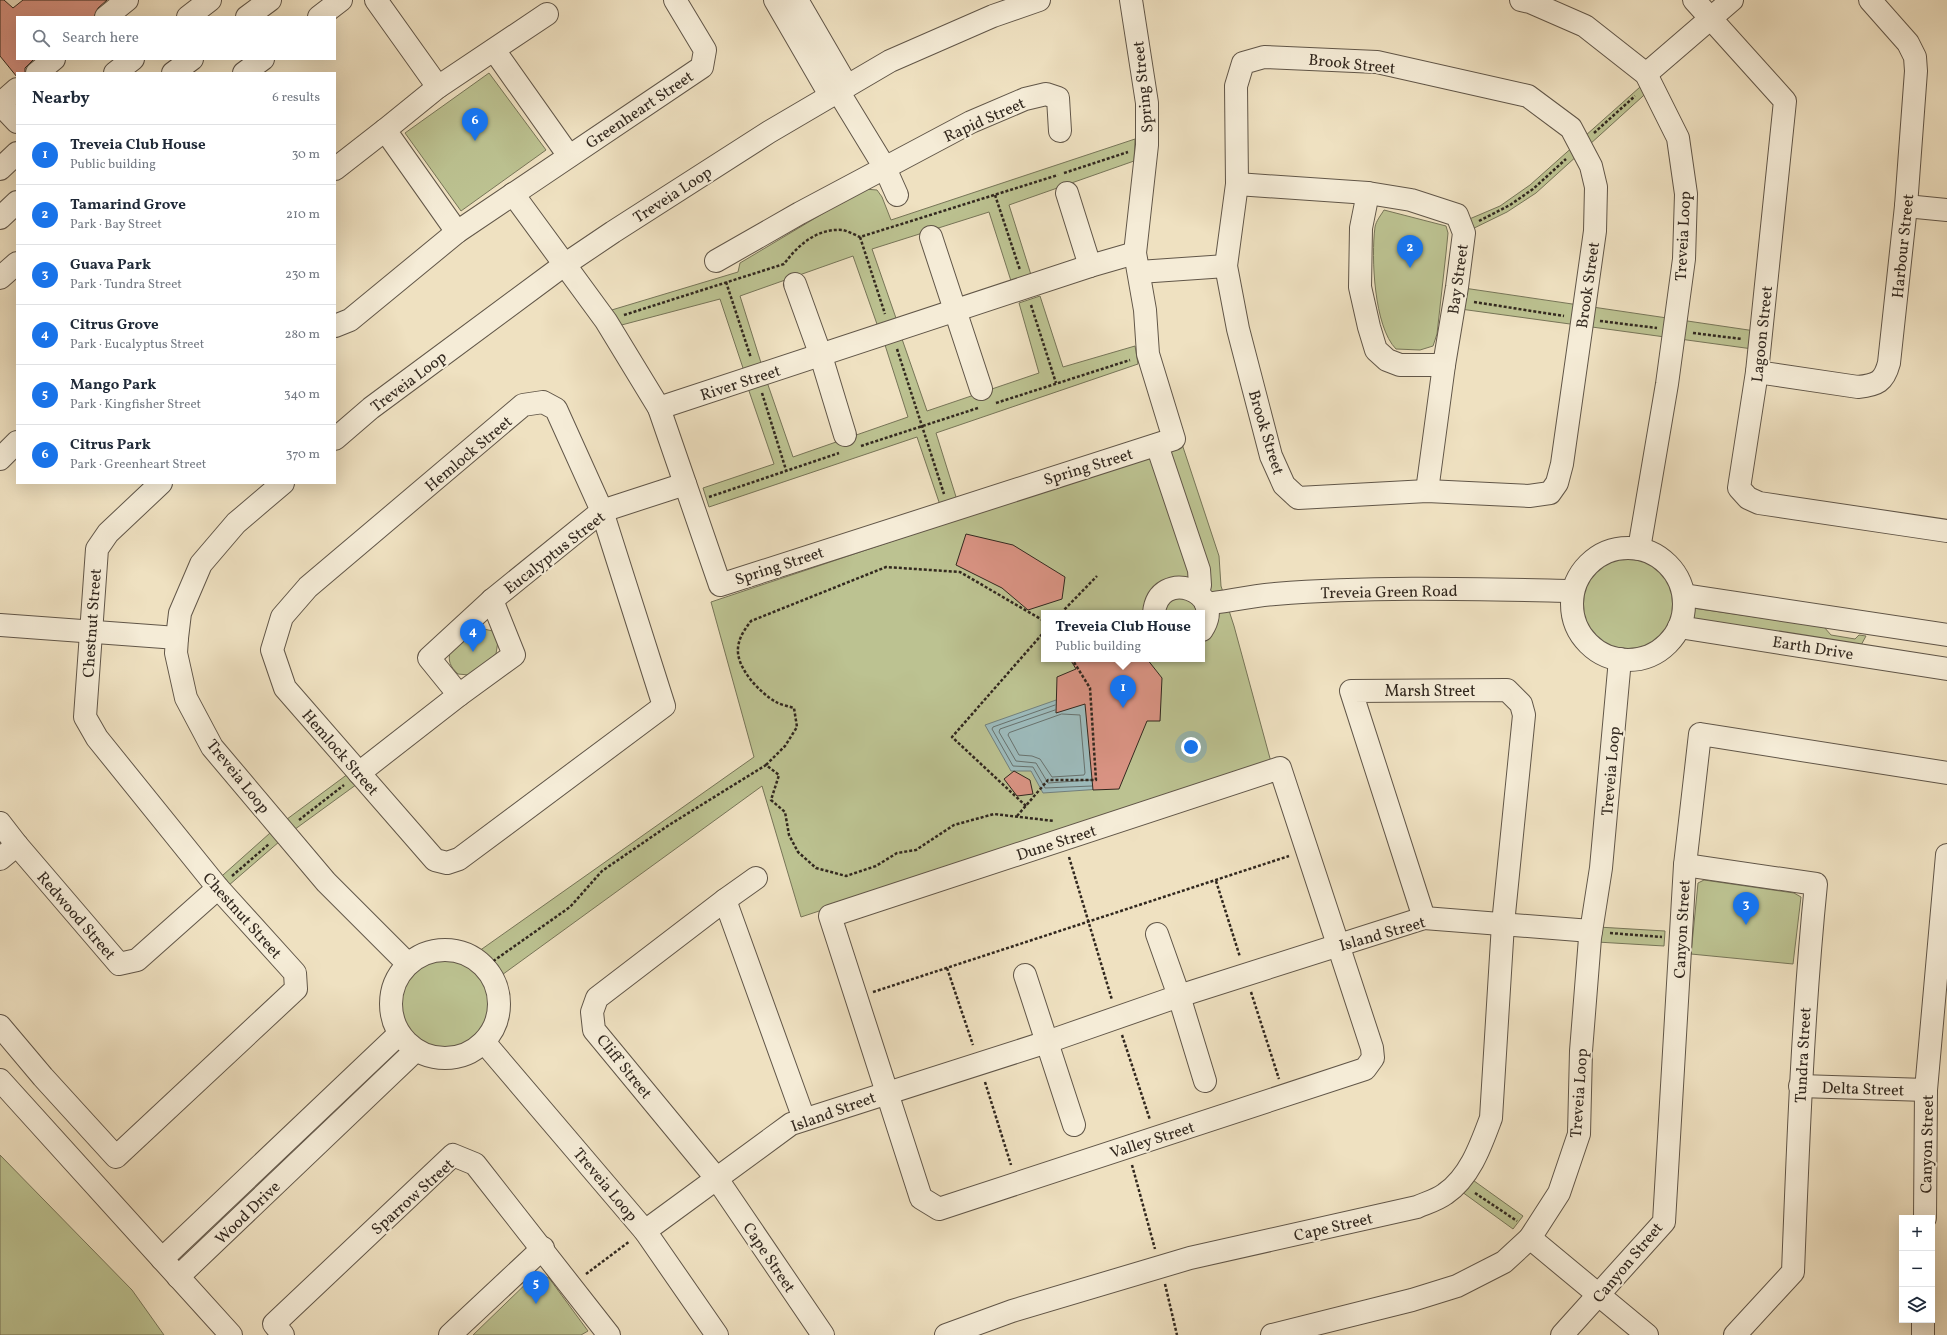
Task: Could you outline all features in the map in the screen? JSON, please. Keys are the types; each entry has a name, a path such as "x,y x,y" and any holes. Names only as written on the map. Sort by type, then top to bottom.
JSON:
{"street":[{"path":"107,16 127,0"},
{"path":"189,16 210,0"},
{"path":"248,16 270,0"},
{"path":"320,16 341,0"},
{"path":"376,0 438,87"},
{"name":"Greenheart Street","path":"336,326 350,320 457,232 702,67 704,50 675,0"},
{"path":"775,0 838,91 885,168 897,195"},
{"path":"797,0 838,91"},
{"name":"Treveia Loop","path":"336,438 371,408 564,265 756,140 890,61 993,16 1040,0"},
{"name":"Spring Street","path":"564,265 606,321 659,408 720,584 949,510 1160,452 1174,439 1148,354 1137,263 1147,145 1147,103 1131,0"},
{"name":"Treveia Loop","path":"1521,0 1585,26 1648,78 1678,138 1686,194 1684,259 1667,384 1638,549"},
{"name":"Lagoon Street","path":"1694,0 1785,101 1757,372 1739,488 1748,498 1759,503 1947,531"},
{"path":"1648,78 1710,18 1732,0"},
{"name":"Harbour Street","path":"1757,372 1858,387 1872,386 1881,380 1887,373 1906,206 1916,57 1908,43 1870,0"},
{"path":"336,168 438,87 547,14"},
{"path":"494,50 569,156"},
{"name":"Brook Street","path":"1264,57 1377,62 1528,96 1571,128 1591,166 1596,187 1595,232 1562,464 1557,483 1550,493 1529,496 1427,491 1298,498 1284,485 1271,456 1240,336 1226,266 1237,184 1236,86 1243,63 1264,57"},
{"path":"38,72 53,60"},
{"path":"116,72 133,60"},
{"path":"174,72 191,60"},
{"path":"245,72 262,60"},
{"path":"8,94 16,119"},
{"name":"Rapid Street","path":"716,261 800,213 971,122 1025,99 1046,94 1058,98 1060,131"},
{"path":"385,130 457,232"},
{"path":"0,169 16,154"},
{"name":"Bay Street","path":"1237,184 1368,193 1411,200 1457,215 1464,233 1427,491"},
{"path":"1067,193 1090,266"},
{"path":"1368,193 1361,228 1360,288 1376,350 1387,360 1400,364 1444,365"},
{"path":"513,194 564,265"},
{"path":"0,218 16,203"},
{"path":"1906,206 1947,210"},
{"path":"931,237 984,400"},
{"path":"1137,263 1226,266"},
{"name":"River Street","path":"659,408 892,333 1090,266 1137,263"},
{"path":"0,278 16,264"},
{"path":"795,284 850,444"},
{"name":"Hemlock Street","path":"543,402 556,409 602,511 664,706 459,859 447,863 435,860 285,688 272,650 282,617 308,587 523,405 543,402"},
{"path":"0,459 16,443"},
{"path":"1160,452 1197,563 1203,610"},
{"name":"Chestnut Street","path":"0,1026 43,1078 116,1156 296,989 295,973 218,888 97,738 84,717 97,549 108,533 160,484"},
{"name":"Treveia Loop","path":"282,484 236,524 202,564 180,613 176,653 186,698 212,747 326,882 408,964"},
{"name":"Eucalyptus Street","path":"459,695 429,658 492,600 602,511 688,493"},
{"path":"1621,548 1638,549 1655,554 1668,565 1678,579 1684,595 1684,612 1679,627 1669,642 1655,653 1638,659 1620,659 1604,655 1591,646 1580,634 1574,619 1572,597 1579,575 1590,562 1600,556 1621,548"},
{"name":"Treveia Green Road","path":"1155,610 1158,599 1164,592 1172,588 1181,587 1202,610"},
{"name":"Treveia Green Road","path":"1205,611 1275,594 1361,590 1471,589 1572,597"},
{"name":"Earth Drive","path":"1684,595 1947,635"},
{"name":"Eucalyptus Street","path":"359,773 459,695 514,655 492,600"},
{"path":"0,625 177,638"},
{"name":"Earth Drive","path":"1679,627 1947,670"},
{"name":"Treveia Loop","path":"1272,1335 1412,1300 1457,1286 1504,1262 1532,1235 1559,1193 1579,1134 1581,1051 1591,931 1601,868 1620,659"},
{"name":"Marsh Street","path":"1424,918 1351,691 1507,690 1520,704 1524,715 1503,924"},
{"name":"Canyon Street","path":"1562,1335 1600,1295 1664,1222 1685,865 1700,734 1947,773"},
{"name":"Dune Street","path":"886,1092 830,916 1273,770 1280,768 1338,946"},
{"name":"Redwood Street","path":"0,823 119,964 137,960 218,888"},
{"path":"0,859 17,845"},
{"name":"Canyon Street","path":"1924,1215 1926,1090 1947,855"},
{"name":"Tundra Street","path":"1685,865 1816,884 1806,985 1800,1086 1793,1272 1736,1335"},
{"name":"Cliff Street","path":"717,1179 594,1030 592,1012 597,998 756,878"},
{"path":"725,900 804,1119"},
{"name":"Island Street","path":"645,1230 791,1124 886,1092 1047,1042 1179,996 1424,918 1591,931"},
{"name":"Cape Street","path":"946,1335 1012,1311 1160,1266 1417,1207 1445,1194 1464,1175 1480,1146 1491,1118 1503,924"},
{"path":"1157,934 1179,996 1205,1081"},
{"name":"Valley Street","path":"886,1092 921,1198 939,1209 1366,1069 1373,1058 1372,1048 1338,946"},
{"path":"438,950 455,951 471,956 485,967 494,980 499,996 499,1012 494,1028 484,1042 469,1052 452,1058 433,1057 416,1050 399,1034 393,1022 390,1010 390,997 399,973 408,964 422,954 438,950"},
{"path":"1025,975 1074,1125"},
{"name":"Wood Drive","path":"162,1259 399,1034"},
{"name":"Treveia Loop","path":"484,1042 645,1230 717,1335"},
{"name":"Wood Drive","path":"178,1277 416,1050"},
{"path":"0,1080 231,1335"},
{"name":"Delta Street","path":"1800,1086 1926,1090"},
{"path":"298,1130 316,1146"},
{"name":"Sparrow Street","path":"283,1335 274,1324 453,1155 475,1164 543,1248 609,1335"},
{"name":"Cape Street","path":"717,1179 823,1335"},
{"path":"1532,1235 1647,1335"},
{"path":"450,1335 543,1248"},
{"path":"1923,1323 1923,1335"}],"path":[{"path":"1462,227 1510,205 1533,189 1580,146 1648,78"},
{"path":"606,321 784,264 792,253 810,238 824,232 844,230 860,237 996,196 1147,145"},
{"path":"860,237 923,426 949,510"},
{"path":"1455,300 1760,342"},
{"path":"688,493 850,444 923,426 984,400 1148,354"},
{"path":"766,765 785,746 797,727 794,708 776,702 756,687 743,666 738,649 741,634 751,621 886,567 960,572 984,584 1041,619"},
{"path":"1064,610 1097,576"},
{"path":"1026,806 952,737 1041,635"},
{"path":"1016,817 1048,780 1096,780 1090,688 1074,662"},
{"path":"856,998 1307,850"},
{"path":"1591,931 1681,939"},
{"path":"1127,1147 1160,1266 1177,1335"},
{"path":"1458,1182 1532,1235"},
{"path":"571,1285 645,1230"}],"green space":[{"path":"489,73 546,150 461,211 405,133"},
{"path":"1649,79 1653,87 1536,193 1507,212 1464,233 1460,223 1500,206 1530,185"},
{"path":"1135,139 1134,161 1009,205 1032,278 1012,284 989,212 872,249 897,321 878,327 853,256 740,296 762,366 744,371 720,299 614,327 605,312 738,272 740,263 864,189 877,190 882,197 891,220"},
{"path":"1384,210 1446,226 1448,233 1446,253 1437,334 1433,346 1420,350 1396,349 1389,339 1383,325 1379,309 1374,273 1374,240 1377,220"},
{"path":"1457,287 1762,332 1760,350 1453,308"},
{"path":"1040,296 1063,367 1135,346 1138,364 936,433 957,500 940,505 917,437 709,507 703,488 774,464 748,388 767,382 793,457 908,417 885,345 902,339 927,411 1039,373 1019,303"},
{"path":"1182,444 1219,556 1221,586 1234,626 1271,762 801,917 762,786 495,980 486,966 472,956 754,757 711,602"},
{"path":"1628,557 1646,560 1661,571 1672,586 1675,604 1672,622 1661,637 1646,648 1628,651 1610,648 1595,637 1584,622 1581,604 1584,586 1595,571 1610,560"},
{"path":"1693,608 1824,627 1831,635 1855,639 1859,635 1866,636 1860,647 1690,622 1687,616 1688,612"},
{"path":"479,628 493,631 498,641 496,654 469,675 458,674 450,664 450,651"},
{"path":"356,768 364,779 287,835 221,892 214,883 279,825"},
{"path":"1704,880 1794,893 1801,897 1793,964 1691,954 1698,883"},
{"path":"1598,927 1665,931 1664,946 1597,942"},
{"path":"444,958 453,959 470,966 482,978 489,995 489,1013 482,1030 470,1042 453,1049 444,1050 435,1049 418,1042 406,1030 399,1013 398,1004 399,995 406,978 418,966 435,959"},
{"path":"0,1155 132,1290 164,1335 0,1335"},
{"path":"1470,1178 1523,1216 1513,1229 1458,1189"},
{"path":"535,1275 542,1275 549,1278 588,1331 581,1335 473,1335"}],"water":[{"path":"1093,698 1101,789 1043,793 1031,771 1011,771 985,725 1059,699"}],"building":[{"path":"0,0 4,0 13,8 23,0 107,0 98,8 94,16 16,16 16,60 33,60 25,68 25,72 16,72 16,76 0,56"},
{"path":"966,534 1013,545 1065,577 1062,599 1028,610 1002,588 956,565"},
{"path":"1072,662 1149,662 1162,678 1160,721 1147,721 1119,789 1093,790 1085,704 1056,713 1057,677 1076,669"},
{"path":"1014,771 1030,780 1033,794 1017,796 1004,779"}],"place":[{"name":"Citrus Park","path":"475,141"},
{"name":"Tamarind Grove","path":"1410,268"},
{"name":"Citrus Grove","path":"473,652"},
{"name":"Treveia Club House","path":"1123,708"},
{"name":"Guava Park","path":"1746,925"},
{"name":"Mango Park","path":"536,1304"}]}
